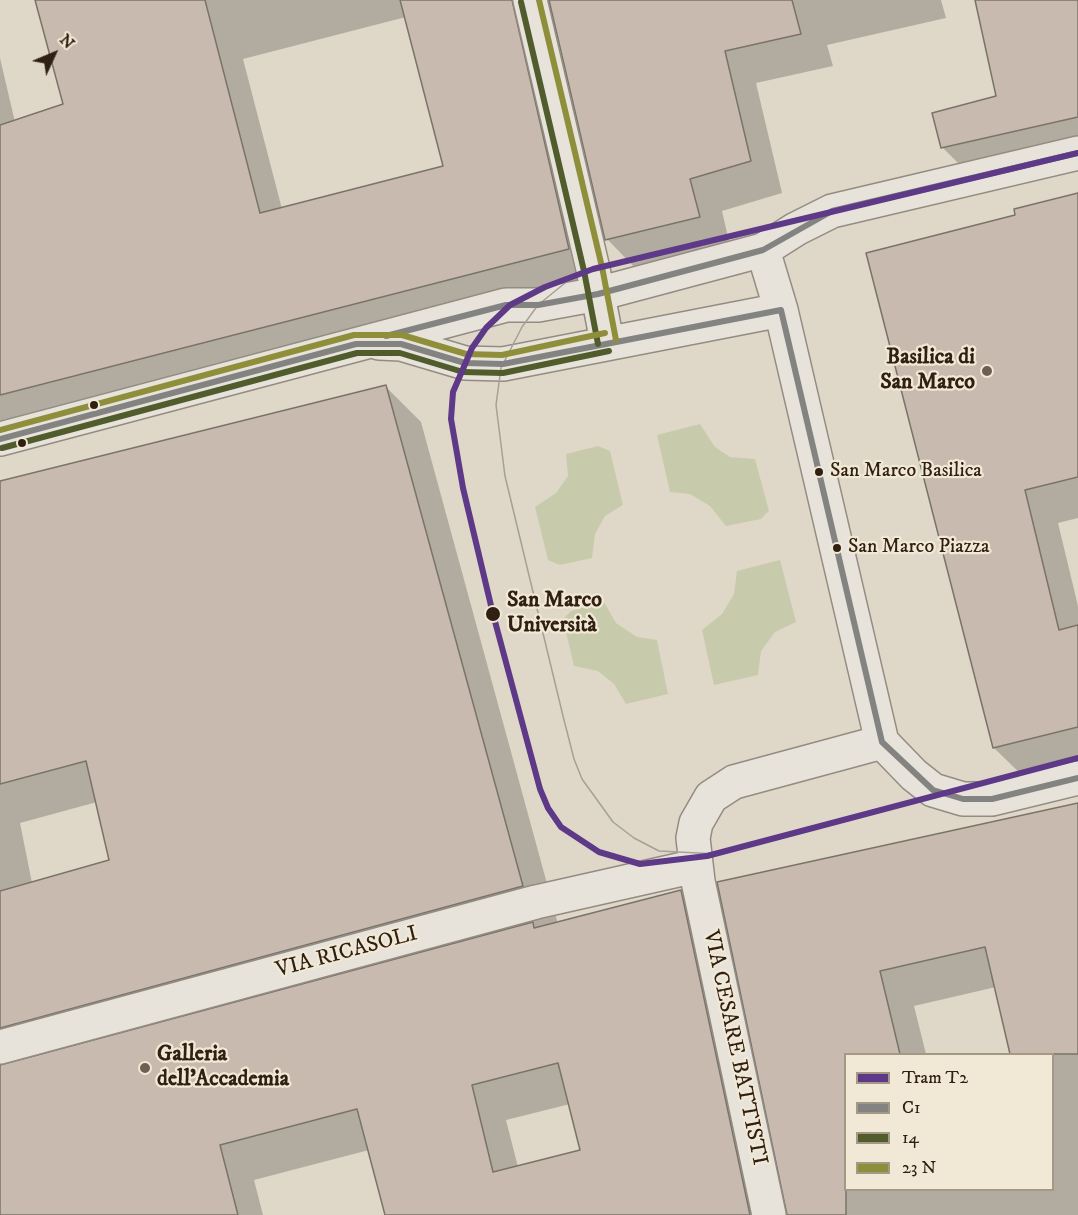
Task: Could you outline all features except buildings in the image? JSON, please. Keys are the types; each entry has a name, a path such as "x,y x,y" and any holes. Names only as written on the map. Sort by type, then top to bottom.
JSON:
{"street":[{"path":"530,0 588,248 607,342"},
{"path":"0,438 506,305 538,305 598,294 764,250 815,218 832,211 1078,153"},
{"path":"764,250 781,310 882,742 914,775 933,790 963,799 992,799 1078,778"},
{"path":"356,344 401,344 465,363 503,364 781,310"},
{"name":"VIA CESARE BATTISTI","path":"769,1215 697,874 693,838 696,823 705,804 723,788 750,776 882,742"},
{"name":"VIA RICASOLI","path":"0,1047 525,905 697,874"}],"green space":[{"path":"700,424 715,447 730,457 755,459 769,511 761,519 726,526 710,506 690,494 670,492 657,435"},
{"path":"598,446 610,451 623,505 605,516 595,534 592,558 560,565 548,560 535,507 556,493 568,476 566,454"},
{"path":"780,560 796,622 775,632 761,651 758,675 714,685 702,630 722,614 734,594 737,571"},
{"path":"604,602 616,623 637,637 657,640 668,694 626,704 614,684 598,671 574,666 563,619 571,611"}],"tram line":[{"name":"T2","path":"1078,153 593,269 545,287 510,305 486,328 472,348 453,392 451,419 463,488 493,614 540,789 548,808 561,827 599,852 640,864 707,856 1078,758"},
{"path":"591,269 565,283 538,305 522,327 501,368 496,405 505,476 563,716 574,759 582,779 613,822 634,838 659,851 718,854"}],"transit line":[{"path":"539,0 602,267 616,340"},
{"name":"14","path":"521,2 584,271 598,344"},
{"name":"C1","path":"386,336 506,305 538,305 598,294 763,250 832,211 1078,153"},
{"name":"C1","path":"0,439 356,344 401,344 465,363 503,364 781,310 882,742 933,790 963,799 992,799 1078,778"},
{"path":"0,430 354,335 402,335 466,354 502,355 605,333"},
{"name":"14","path":"2,448 357,353 400,353 463,372 503,373 609,351"}],"place":[{"name":"Basilica di San Marco","path":"987,371"},
{"name":"San Marco Basilica","path":"819,472"},
{"name":"San Marco Piazza","path":"837,548"},
{"name":"San Marco Università","path":"493,614"},
{"name":"Galleria dell'Accademia","path":"145,1068"}]}
